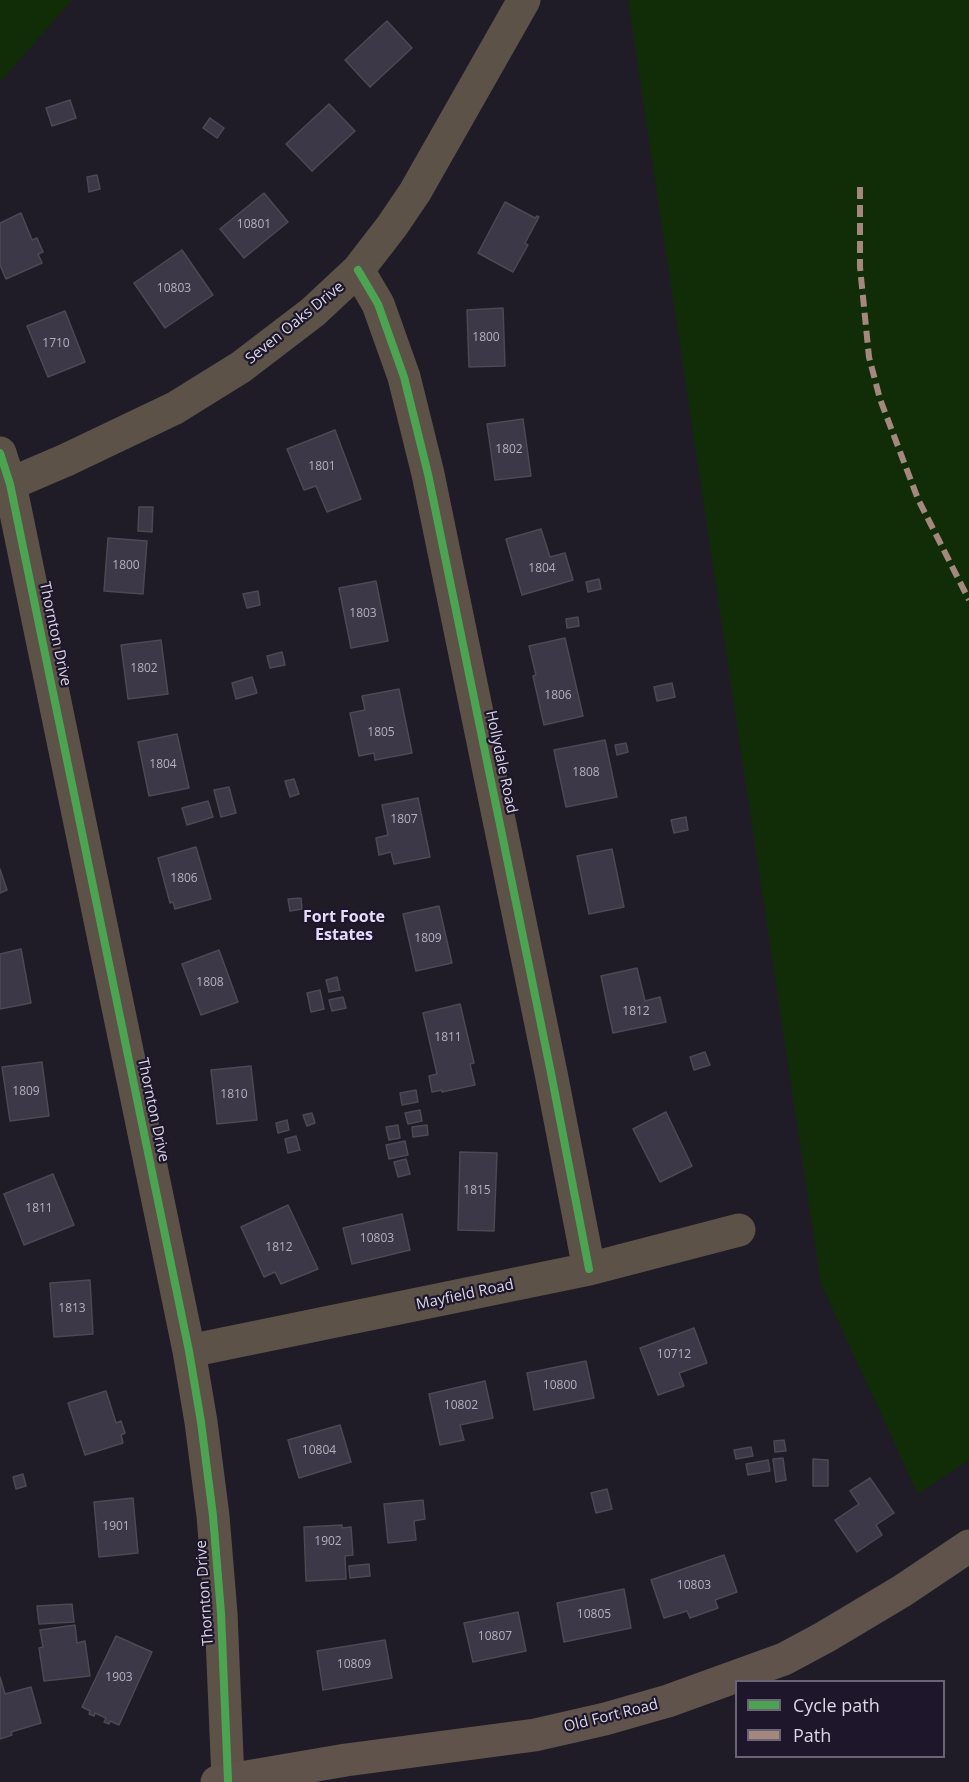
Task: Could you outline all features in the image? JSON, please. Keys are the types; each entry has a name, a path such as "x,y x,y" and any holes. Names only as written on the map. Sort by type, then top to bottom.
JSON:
{"main road":[{"name":"Old Fort Road","path":"223,1781 346,1760 535,1735 669,1701 784,1659 902,1592 969,1546"}],"street":[{"name":"Seven Oaks Drive","path":"10,484 175,408 241,367 313,312 358,270 415,192 524,0"},
{"name":"Hollydale Road","path":"358,270 378,304 404,377 428,474 549,1062 589,1269"},
{"name":"Thornton Drive","path":"0,453 10,484 189,1351 201,1422 213,1516 221,1613 223,1781"},
{"name":"Mayfield Road","path":"189,1351 589,1269 739,1230"}],"green space":[{"path":"0,0 72,0 0,82"},
{"path":"628,0 969,0 969,1460 918,1494 821,1284"}],"building":[{"path":"387,21 412,48 370,87 345,60"},
{"path":"70,100 76,118 52,126 46,108"},
{"path":"329,104 355,131 312,171 286,144"},
{"path":"210,118 224,128 217,138 203,128"},
{"path":"97,175 100,189 89,192 87,177"},
{"path":"264,193 288,222 244,258 220,229"},
{"path":"505,202 535,218 539,217 525,243 528,245 513,272 478,253"},
{"path":"21,213 32,240 37,238 43,252 38,254 42,263 6,279 0,265 0,223"},
{"path":"182,250 213,295 165,328 134,283"},
{"path":"503,308 505,366 469,367 467,310"},
{"path":"65,311 85,362 48,377 27,326"},
{"path":"523,419 531,476 495,480 487,424"},
{"path":"335,430 361,499 327,512 316,486 304,490 287,449"},
{"path":"139,507 153,507 152,532 138,531"},
{"path":"541,529 550,557 565,553 573,580 522,595 506,539"},
{"path":"108,538 147,541 143,594 104,591"},
{"path":"599,579 601,589 588,592 586,582"},
{"path":"376,581 388,641 351,648 339,588"},
{"path":"258,591 260,605 247,608 243,594"},
{"path":"578,617 579,626 567,628 566,619"},
{"path":"565,638 583,716 544,725 529,646"},
{"path":"161,640 168,694 128,699 121,645"},
{"path":"282,652 285,665 270,668 267,656"},
{"path":"252,677 257,693 236,699 232,683"},
{"path":"672,683 675,697 657,701 654,687"},
{"path":"399,689 412,753 375,760 374,753 359,756 350,713 365,710 362,696"},
{"path":"177,734 189,788 149,796 138,742"},
{"path":"605,740 617,797 566,807 554,750"},
{"path":"626,743 628,752 617,755 615,745"},
{"path":"294,779 299,794 290,797 285,781"},
{"path":"229,787 236,813 221,817 214,790"},
{"path":"418,798 430,857 394,864 391,852 379,855 376,838 388,835 382,805"},
{"path":"208,801 213,817 187,825 182,808"},
{"path":"686,817 688,830 674,833 671,820"},
{"path":"196,847 211,899 175,909 173,902 170,903 158,858"},
{"path":"612,849 624,907 589,914 577,856"},
{"path":"0,869 7,890 0,893"},
{"path":"301,898 302,909 290,911 288,899"},
{"path":"439,906 452,963 416,971 403,914"},
{"path":"21,949 31,1003 0,1009 0,954"},
{"path":"219,950 238,1002 201,1015 182,964"},
{"path":"637,968 645,1001 660,997 666,1022 613,1033 601,976"},
{"path":"337,977 340,990 329,992 326,980"},
{"path":"320,990 324,1009 311,1012 307,993"},
{"path":"343,997 346,1008 332,1011 329,1000"},
{"path":"460,1004 474,1063 470,1064 475,1085 432,1092 429,1076 437,1074 423,1013"},
{"path":"705,1052 710,1065 694,1070 690,1057"},
{"path":"42,1062 49,1116 10,1121 2,1067"},
{"path":"251,1066 257,1120 217,1124 211,1070"},
{"path":"416,1090 418,1102 402,1105 400,1093"},
{"path":"420,1110 422,1121 408,1124 405,1113"},
{"path":"666,1112 692,1166 660,1182 633,1129"},
{"path":"312,1113 315,1123 307,1126 303,1115"},
{"path":"287,1120 289,1130 278,1133 276,1123"},
{"path":"398,1125 400,1138 389,1140 386,1127"},
{"path":"427,1125 428,1135 413,1137 412,1127"},
{"path":"296,1136 300,1150 288,1153 285,1139"},
{"path":"405,1141 408,1155 389,1159 386,1145"},
{"path":"460,1152 497,1153 494,1231 458,1230"},
{"path":"406,1159 410,1174 398,1177 394,1162"},
{"path":"53,1174 74,1225 24,1245 4,1194"},
{"path":"288,1205 318,1269 281,1284 275,1272 264,1277 241,1227"},
{"path":"402,1214 410,1250 352,1264 343,1228"},
{"path":"90,1280 93,1334 54,1337 50,1283"},
{"path":"694,1328 707,1363 679,1373 684,1386 658,1395 640,1348"},
{"path":"586,1361 594,1398 534,1410 527,1373"},
{"path":"485,1381 493,1418 460,1425 464,1440 440,1445 429,1394"},
{"path":"106,1391 116,1423 121,1421 125,1433 121,1435 123,1443 85,1455 68,1403"},
{"path":"340,1425 351,1462 299,1478 288,1440"},
{"path":"784,1440 786,1451 775,1452 774,1441"},
{"path":"751,1447 753,1456 736,1459 734,1450"},
{"path":"783,1458 786,1480 776,1482 773,1459"},
{"path":"813,1459 828,1460 828,1486 813,1486"},
{"path":"768,1460 770,1471 748,1475 746,1464"},
{"path":"23,1474 26,1486 16,1489 13,1477"},
{"path":"870,1478 894,1513 876,1525 882,1535 857,1552 835,1520 859,1504 850,1491"},
{"path":"607,1489 612,1509 596,1513 591,1493"},
{"path":"133,1498 138,1553 99,1557 94,1502"},
{"path":"423,1500 425,1519 414,1521 416,1540 388,1543 384,1504"},
{"path":"342,1525 342,1528 351,1527 353,1555 345,1556 346,1579 306,1581 304,1527"},
{"path":"724,1555 737,1592 715,1600 718,1608 690,1618 687,1611 664,1618 651,1580"},
{"path":"369,1564 370,1576 350,1578 349,1566"},
{"path":"624,1589 631,1628 564,1642 557,1603"},
{"path":"72,1604 74,1622 39,1624 37,1606"},
{"path":"518,1612 526,1651 473,1662 464,1623"},
{"path":"75,1625 77,1643 85,1641 90,1676 44,1681 39,1648 43,1647 40,1630"},
{"path":"116,1636 152,1652 119,1725 110,1721 109,1724 104,1722 106,1718 95,1713 94,1716 89,1714 90,1711 82,1707"},
{"path":"385,1640 392,1678 323,1690 317,1651"},
{"path":"0,1677 5,1694 31,1687 41,1723 11,1732 12,1735 0,1739"}],"marked path":[{"path":"860,187 860,267 869,357 880,399 918,499 969,600"}],"cycle path":[{"path":"358,270 378,304 404,377 428,474 589,1269"},
{"path":"0,453 10,484 189,1351 213,1516 221,1613 228,1780"}],"district":[{"name":"Fort Foote Estates","path":"344,926"}]}
